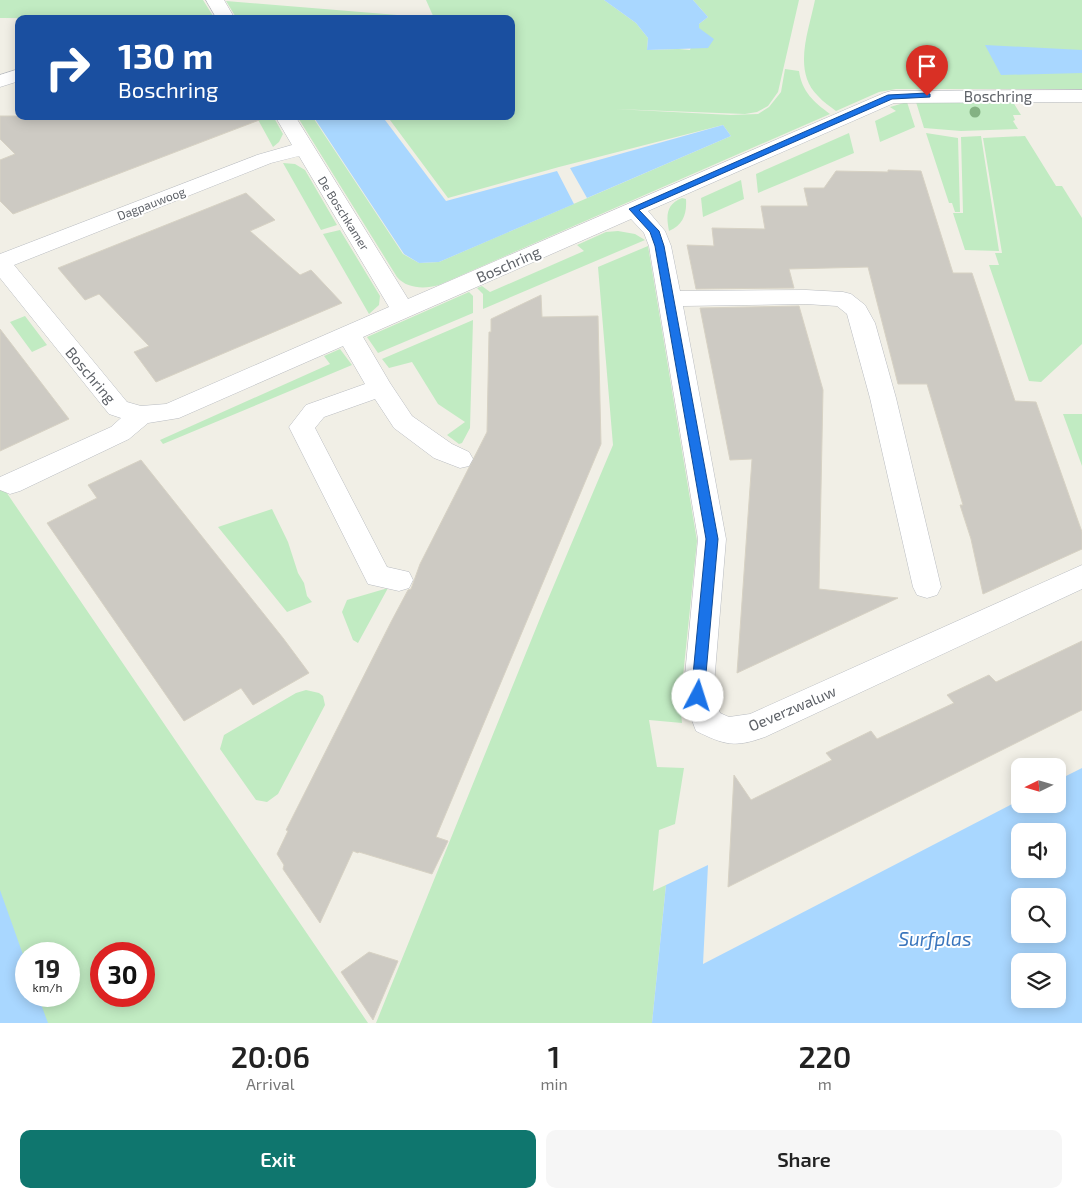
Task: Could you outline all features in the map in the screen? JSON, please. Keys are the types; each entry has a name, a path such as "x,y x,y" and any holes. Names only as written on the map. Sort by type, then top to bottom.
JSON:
{"street":[{"path":"214,0 223,15"},
{"path":"0,81 15,76"},
{"name":"Boschring","path":"0,263 118,408 141,415 170,412 891,97 1082,96"},
{"name":"De Boschkamer","path":"287,120 403,310"},
{"name":"Dagpauwoog","path":"0,263 264,159 304,148"},
{"name":"Oeverzwaluw","path":"634,209 654,231 660,246 712,539 698,696 707,722 727,731 754,727 1082,576"},
{"path":"669,299 806,297 843,299 857,310 863,323 883,398 927,586"},
{"path":"346,335 354,343 380,388 403,422 442,451 460,459"},
{"path":"380,388 315,411 302,427 378,576 399,580"},
{"path":"10,484 120,433 141,415"}],"green space":[{"path":"0,0 203,0 212,15 15,15 15,18 0,18"},
{"path":"426,0 604,0 636,23 648,38 647,50 690,50 699,24 708,17 693,0 799,0 778,92 768,106 757,112 745,114 615,109 731,115 758,114 769,107 781,92 785,69 799,71 806,91 830,114 439,285 428,287 411,286 397,277 299,120 315,120 403,254 419,263 439,262 731,136 723,125 448,198 390,120 515,120 515,15 433,15"},
{"path":"815,0 1082,0 1082,89 896,89 879,92 836,111 818,96 810,86 806,75 804,50"},
{"path":"226,1 397,15 235,15"},
{"path":"907,102 915,127 880,142 875,121 896,111 890,107"},
{"path":"916,102 1013,102 1021,115 1013,115 1015,120 1013,121 1018,129 961,131 924,128"},
{"path":"258,120 275,120 283,134 279,142 273,147"},
{"path":"849,133 854,153 758,193 756,174"},
{"path":"926,133 958,138 960,212 955,212 952,203 949,203"},
{"path":"981,136 999,251 965,250 953,213 963,213 961,137"},
{"path":"1025,136 1056,186 1062,186 1082,218 1082,344 1041,382 1029,381 989,265 999,265 995,253 1002,253 983,138"},
{"path":"283,163 295,164 305,170 337,225 321,230"},
{"path":"741,180 744,199 703,217 701,198"},
{"path":"682,198 686,199 686,209 683,218 678,226 669,231 668,211 673,204"},
{"path":"340,230 380,296 379,305 369,314 323,234"},
{"path":"618,231 635,234 645,240 483,309 483,294 477,288 482,286 490,292 584,251 577,245 606,232"},
{"path":"648,246 697,541 680,705 682,723 649,720 657,767 684,768 675,824 659,830 653,891 666,885 652,1023 376,1023 543,611 613,445 598,267"},
{"path":"469,292 473,296 473,313 378,353 367,337"},
{"path":"25,316 47,345 32,352 10,322"},
{"path":"473,320 470,428 462,443 459,444 447,435 465,422 438,404 412,362 389,368 382,359"},
{"path":"340,349 352,365 163,444 160,440 330,364 324,356"},
{"path":"1063,414 1082,414 1082,466"},
{"path":"0,483 368,1023 0,1023"},
{"path":"272,509 288,542 307,596 312,602 287,612 218,527"},
{"path":"388,588 358,643 353,640 342,612 347,600"},
{"path":"306,690 323,696 325,705 278,794 267,802 256,800 220,749 224,735 296,693"}],"water":[{"path":"604,0 693,0 708,17 699,24 699,28 714,39 708,48 647,50 648,38 636,23"},
{"path":"985,45 1082,50 1082,73 1001,75"},
{"path":"316,120 385,120 446,201 557,171 574,204 439,262 419,263 404,254"},
{"path":"723,125 731,136 587,198 570,168"},
{"name":"Surfplas","path":"1082,768 1082,1023 652,1023 666,885 708,865 703,964 1011,805 1011,813 1066,813 1066,776"},
{"path":"0,890 19,942 15,942 15,1007 42,1007 48,1023 0,1023"}],"building":[{"path":"0,116 15,116 15,120 259,120 13,214 0,201 0,160 15,154 0,139"},
{"path":"888,170 921,171 953,273 972,273 1015,401 1036,402 1082,532 1082,549 983,594 971,539 960,505 963,505 927,384 898,384 868,267 789,269 794,288 696,289 687,245 714,246 712,228 765,229 761,206 808,206 804,188 824,188 836,171 888,172"},
{"path":"246,193 275,220 250,231 300,275 311,270 342,303 156,382 134,352 149,346 99,294 85,300 58,268"},
{"path":"541,295 542,317 598,316 601,444 436,837 448,841 432,874 353,851 320,923 283,869 284,865 277,854 288,831 286,830 391,622 408,590 411,589 420,564 487,432 489,332 491,332 491,319"},
{"path":"799,306 823,390 819,589 898,598 737,673 752,459 730,460 700,308"},
{"path":"0,329 69,419 0,451"},
{"path":"141,460 309,673 253,705 241,688 184,721 47,523 97,498 88,485"},
{"path":"1082,641 1082,710 728,887 734,775 751,800 832,760 826,753 871,731 877,739 954,703 947,695 989,675 996,682"},
{"path":"369,952 398,961 373,1020 341,972"}],"route":[{"path":"698,696 712,539 660,246 654,231 634,209 891,97 927,96"}]}
